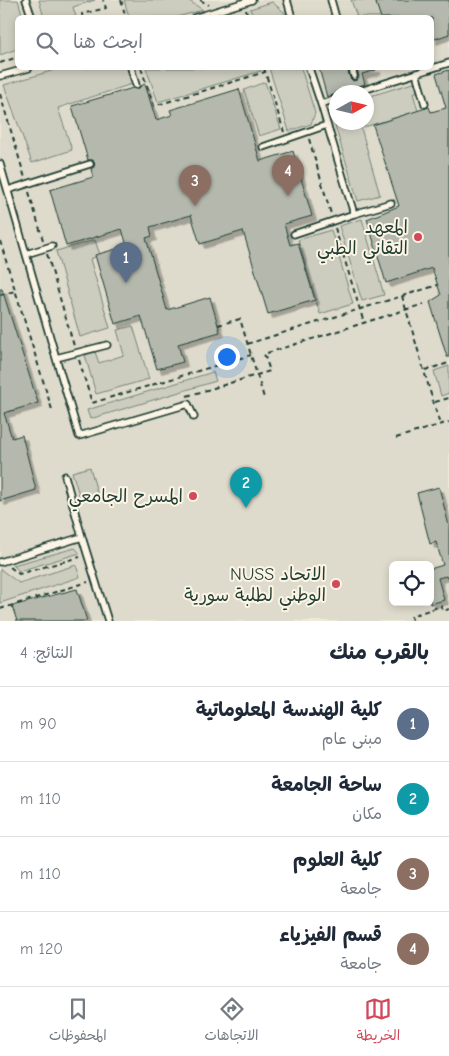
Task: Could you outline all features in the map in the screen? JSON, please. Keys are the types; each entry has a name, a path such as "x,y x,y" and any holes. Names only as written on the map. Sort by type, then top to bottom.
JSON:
{"lane":[{"path":"26,0 31,15"},
{"path":"204,15 252,0"},
{"path":"287,0 291,15"},
{"path":"331,0 335,15"},
{"path":"434,68 449,64"},
{"path":"0,76 22,70"},
{"path":"132,70 136,85"},
{"path":"310,70 354,214"},
{"path":"352,70 354,76"},
{"path":"374,87 427,70"},
{"path":"416,73 425,104"},
{"path":"321,104 329,101"},
{"path":"263,147 327,125"},
{"path":"0,164 78,436 188,404 194,417"},
{"path":"8,190 90,164"},
{"path":"294,234 391,203"},
{"path":"26,254 52,246"},
{"path":"56,358 106,345"},
{"path":"65,476 108,621"},
{"path":"1,561 82,537"}],"path":[{"path":"82,15 106,8 103,0"},
{"path":"121,0 125,15"},
{"path":"0,63 15,58"},
{"path":"142,70 154,106 266,72 286,139"},
{"path":"0,241 53,413"},
{"path":"248,344 438,285"},
{"path":"0,295 15,291"},
{"path":"402,296 440,425"},
{"path":"188,404 185,397 270,371 264,354 424,304"},
{"path":"218,325 240,318 264,398"},
{"path":"92,403 251,355"},
{"path":"424,370 449,363"},
{"path":"434,402 449,398"},
{"path":"396,438 449,422"},
{"path":"1,561 20,574 88,555"},
{"path":"0,609 95,580"},
{"path":"412,621 411,616 441,606 443,611 449,609"}],"shaded area":[{"path":"0,0 449,0 449,621 0,621"},
{"path":"0,0 18,0 22,15 15,15 15,50 0,55"},
{"path":"39,0 95,0 73,7 75,15 43,15"},
{"path":"124,0 188,0 203,10 184,15 128,15"},
{"path":"351,0 375,0 380,15 356,15"},
{"path":"272,2 286,15 252,15 250,9"},
{"path":"54,70 128,70 132,84 58,108 72,150 32,163 4,85"},
{"path":"147,70 261,71 158,102"},
{"path":"270,70 302,70 315,113 311,124 289,131"},
{"path":"265,82 281,129 259,136 244,90"},
{"path":"416,82 418,91 413,93 418,111 374,124 374,95"},
{"path":"336,130 362,130 380,195 358,201"},
{"path":"362,219 384,295 362,301 339,226"},
{"path":"331,230 353,304 320,314 298,240"},
{"path":"95,240 100,255 90,259 110,328 80,337 56,251"},
{"path":"133,326 149,379 96,394 85,355 95,352 99,363 124,355 117,330"},
{"path":"449,366 449,393 441,396 434,371"},
{"path":"213,372 216,381 90,419 87,410"},
{"path":"90,467 98,496 81,501 72,472"},
{"path":"75,548 80,553 19,571 13,565"},
{"path":"76,565 80,577 0,603 0,569 19,583"}],"building":[{"path":"387,0 449,0 449,34 434,39 434,15 380,15 376,3"},
{"path":"320,70 348,70 353,81 359,77 357,70 376,70 362,74 365,84 362,85 329,85 329,96 327,97"},
{"path":"449,70 449,357 447,357 430,302 441,295 432,268 386,283 367,219 399,206 374,125 429,107 431,112 446,108 436,74"},
{"path":"145,84 156,120 172,115 170,110 239,89 260,161 293,151 312,216 284,224 290,245 298,243 315,300 268,314 243,231 200,244 191,215 150,227 152,236 146,238 167,310 210,297 220,332 178,344 183,362 157,369 141,316 115,324 95,255 127,246 122,229 66,246 50,190 93,177 91,169 95,163 93,160 88,160 72,106 133,88 138,89"},
{"path":"0,289 2,289 38,403 4,413 12,438 22,435 36,490 0,501"},
{"path":"439,487 449,526 449,578 446,576 438,578 444,600 434,603 434,568 443,565 436,542 430,544 417,493"},
{"path":"77,589 87,621 17,621 12,606"}],"place":[{"name":"قسم الفيزياء","path":"288,196"},
{"name":"كلية العلوم","path":"195,206"},
{"name":"المعهد التقاني الطبي","path":"418,237"},
{"name":"كلية الهندسة المعلوماتية","path":"126,283"},
{"name":"المسرح الجامعي","path":"193,496"},
{"name":"ساحة الجامعة","path":"246,508"},
{"name":"NUSS الاتحاد الوطني لطلبة سورية","path":"336,584"}]}
